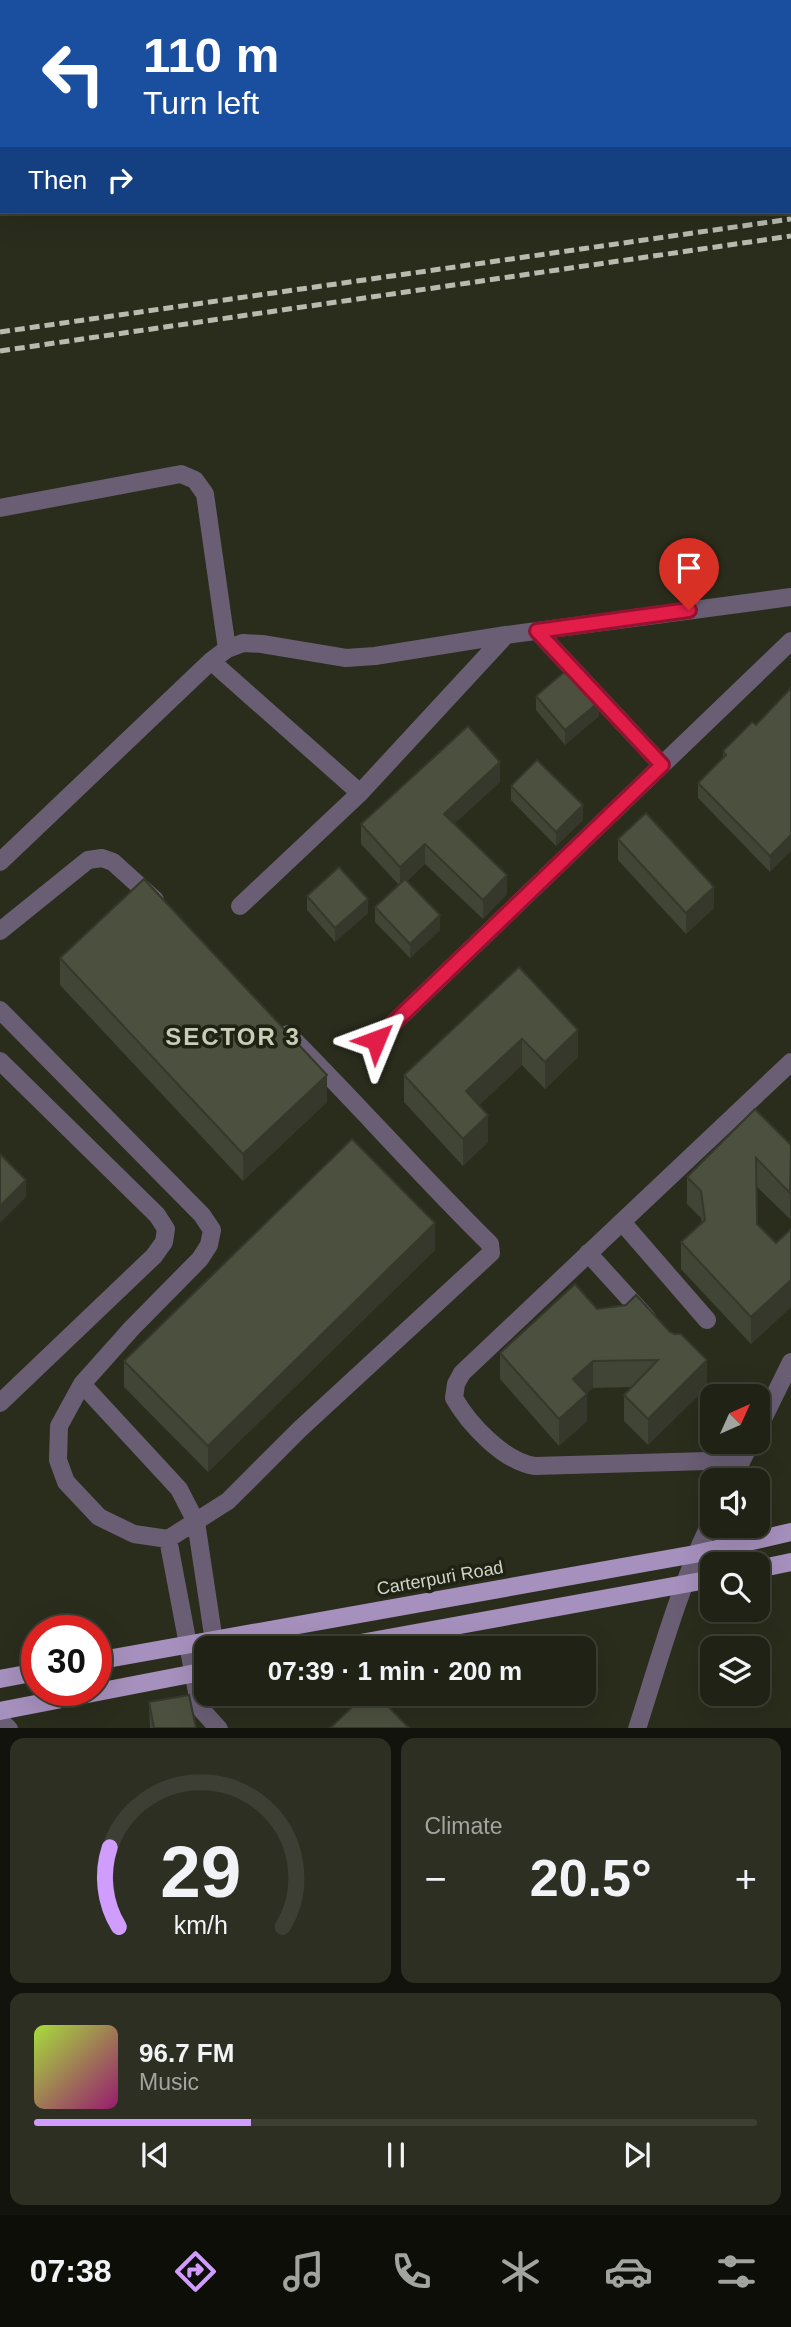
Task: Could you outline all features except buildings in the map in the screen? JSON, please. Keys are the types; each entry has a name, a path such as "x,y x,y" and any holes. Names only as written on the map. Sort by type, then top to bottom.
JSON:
{"main road":[{"name":"Carterpuri Road","path":"257,1636 695,1554 791,1532"},
{"path":"770,1566 791,1562"},
{"path":"400,1636 700,1582"},
{"name":"Carterpuri Road","path":"112,1658 194,1644"},
{"path":"0,1711 194,1673"},
{"path":"0,1679 21,1675"}],"street":[{"path":"0,508 181,474 195,480 205,494 227,649"},
{"path":"0,862 211,661 227,649 243,643 346,658 375,656 506,635 791,597"},
{"path":"537,631 662,765"},
{"path":"240,906 360,793 506,635"},
{"path":"376,1040 791,641"},
{"path":"211,661 360,793"},
{"path":"0,931 88,860 102,858 113,862 144,888 163,909"},
{"path":"0,1010 202,1215 212,1230 209,1245 200,1259 82,1384 59,1426 58,1460 66,1482 99,1517 134,1534 168,1539 228,1502 300,1429 491,1253 490,1244 425,1180 330,1076 270,1017"},
{"path":"0,1061 157,1215 166,1229 164,1242 154,1256 0,1403"},
{"path":"742,1460 535,1466 522,1464 506,1455 461,1411 454,1398 456,1384 462,1373 791,1062"},
{"path":"622,1222 707,1320"},
{"path":"588,1253 659,1331"},
{"path":"770,1405 791,1362"},
{"path":"82,1384 179,1489 196,1522 213,1636"},
{"path":"738,1468 745,1454"},
{"path":"637,1728 683,1586 703,1538"},
{"path":"168,1539 187,1644 194,1659"},
{"path":"200,1706 219,1728"},
{"path":"0,1720 9,1728"}],"railway":[{"path":"0,332 791,219"},
{"path":"0,351 791,236"}],"district":[{"name":"SECTOR 3","path":"233,1036"}],"route":[{"path":"376,1040 662,765 537,631 689,610"}]}
